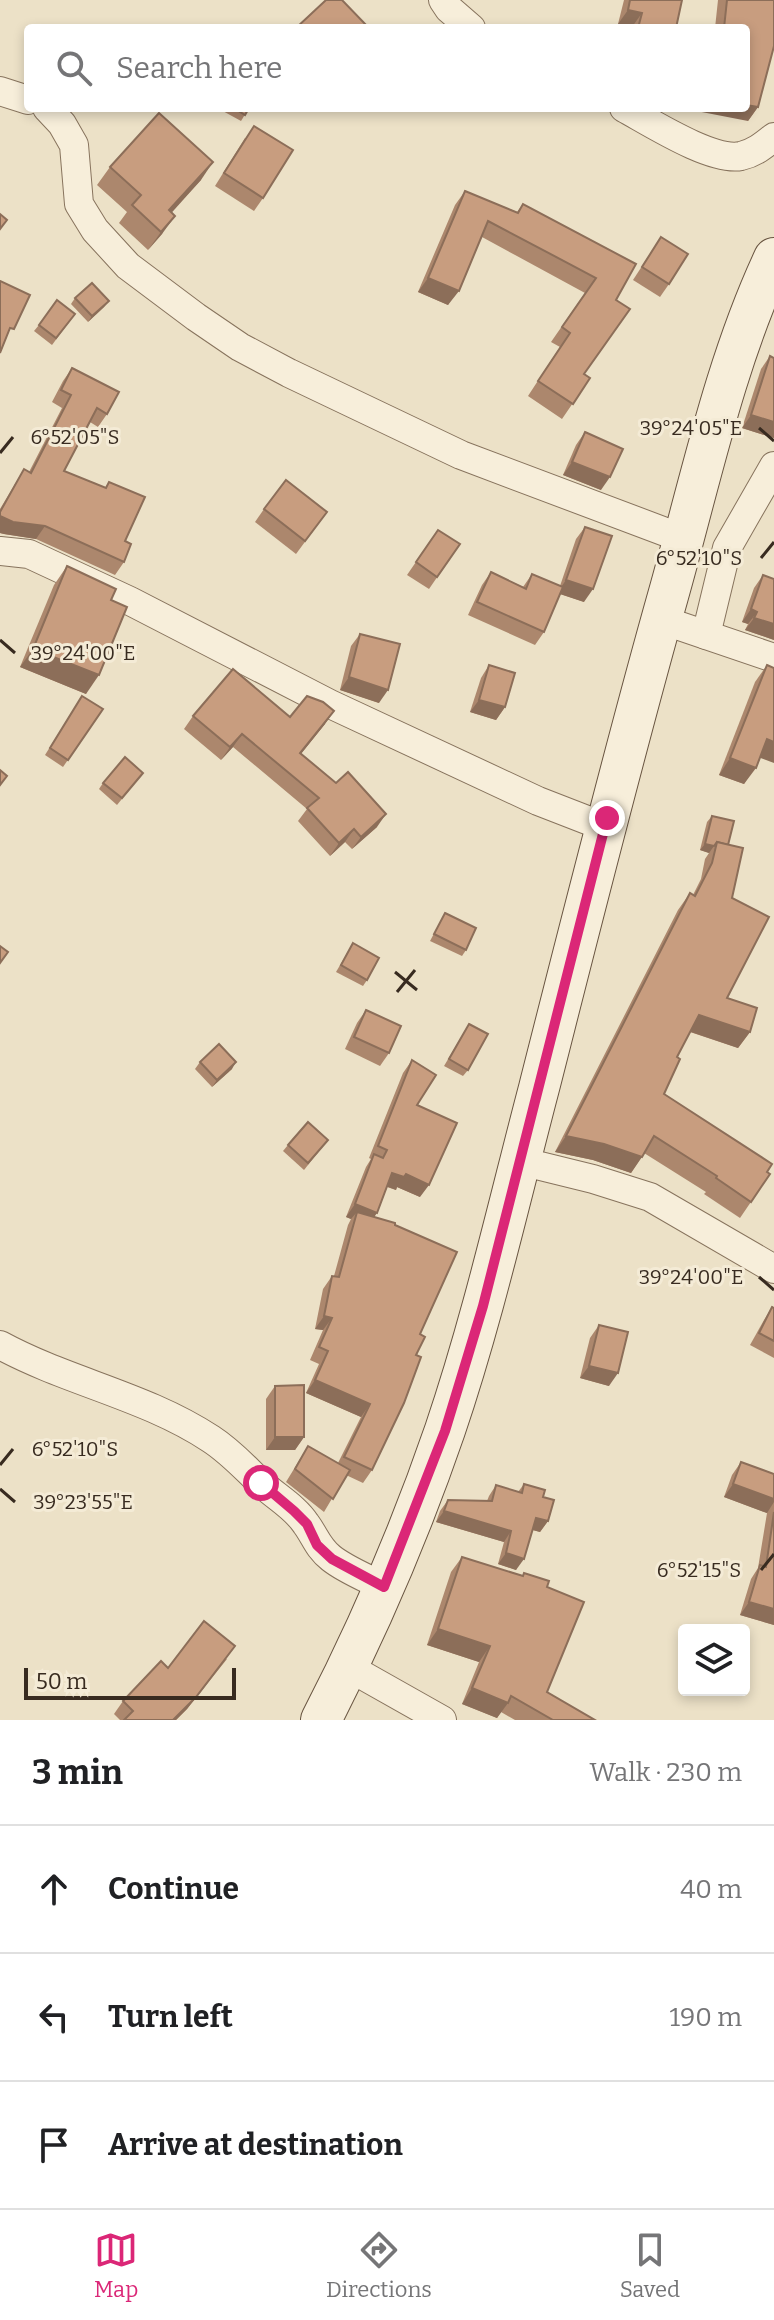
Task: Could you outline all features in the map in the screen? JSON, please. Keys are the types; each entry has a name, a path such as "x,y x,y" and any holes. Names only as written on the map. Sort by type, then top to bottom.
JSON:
{"main road":[{"path":"321,1720 384,1587 445,1431 483,1306 605,827 710,438 754,301 774,258"}],"street":[{"path":"443,0 466,24"},
{"path":"0,91 24,99"},
{"path":"51,112 74,145 79,204 95,230 128,266 240,347 461,455 684,539"},
{"path":"631,112 682,140 737,157 757,151 774,137"},
{"path":"706,635 727,548 774,466"},
{"path":"0,551 29,554 130,601 330,704 538,801 605,827"},
{"path":"662,620 774,658"},
{"path":"520,1161 650,1197 774,1269"},
{"path":"0,1345 44,1366 158,1410 211,1439 243,1463 294,1511 307,1524 317,1545 332,1559 384,1587"},
{"path":"348,1667 442,1720"}],"building":[{"path":"326,0 342,0 365,24 300,24"},
{"path":"630,0 682,0 677,24 639,24 642,13 628,10"},
{"path":"727,0 774,0 774,46 758,107 750,106 750,24 724,24"},
{"path":"159,113 213,162 169,210 175,216 161,232 132,205 141,195 110,167"},
{"path":"254,126 293,150 263,198 224,173"},
{"path":"465,191 518,213 523,204 636,264 616,300 630,309 584,374 590,378 573,404 538,381 570,333 562,327 596,278 488,221 459,291 428,278"},
{"path":"0,214 7,220 0,229"},
{"path":"661,237 688,254 669,284 642,267"},
{"path":"0,281 30,295 14,329 10,328 0,353"},
{"path":"92,283 109,301 92,316 75,298"},
{"path":"57,300 75,314 56,338 39,325"},
{"path":"770,356 774,358 774,422 751,415"},
{"path":"72,368 119,392 107,414 97,408 64,471 106,488 109,482 145,497 125,541 131,544 124,562 45,526 13,522 0,516 24,469 31,473 71,395 61,390"},
{"path":"585,432 623,449 610,477 572,462"},
{"path":"286,480 327,512 305,541 264,509"},
{"path":"585,527 612,536 593,589 566,580"},
{"path":"438,530 460,544 437,577 416,562"},
{"path":"67,566 116,589 111,600 127,607 99,675 33,649"},
{"path":"491,572 526,589 532,574 563,587 544,632 477,602"},
{"path":"763,575 774,579 774,624 754,618 757,612 751,609"},
{"path":"360,634 400,644 388,690 349,677"},
{"path":"489,665 515,673 505,707 479,700"},
{"path":"767,665 774,668 774,742 767,739 756,768 730,758"},
{"path":"233,669 290,717 307,696 323,702 334,711 300,753 336,783 348,772 386,814 361,837 354,829 339,843 307,808 319,798 242,734 230,747 193,716"},
{"path":"82,696 103,709 68,760 50,748"},
{"path":"125,757 143,773 122,798 103,783"},
{"path":"0,770 7,776 0,785"},
{"path":"712,816 734,821 728,845 717,842 714,846 705,844"},
{"path":"717,842 743,848 732,898 769,917 727,998 757,1008 750,1032 699,1015 677,1057 680,1059 664,1094 772,1164 767,1172 770,1174 751,1202 654,1136 642,1157 604,1144 566,1136 690,893 695,896 712,863"},
{"path":"445,913 476,928 466,950 434,934"},
{"path":"353,943 379,958 367,980 341,965"},
{"path":"0,946 8,952 0,963"},
{"path":"366,1010 401,1026 389,1053 354,1037"},
{"path":"469,1024 488,1034 468,1070 449,1059"},
{"path":"219,1044 236,1062 217,1080 200,1062"},
{"path":"412,1060 436,1075 417,1105 457,1123 429,1185 406,1174 404,1177 392,1173 377,1213 355,1204 374,1154 383,1158 387,1150 378,1146"},
{"path":"308,1122 328,1140 308,1163 288,1145"},
{"path":"357,1212 395,1223 457,1252 420,1334 425,1337 416,1355 421,1357 404,1403 372,1470 344,1457 370,1404 315,1380 328,1351 319,1347 332,1318 324,1316 332,1276 339,1277"},
{"path":"774,1308 774,1341 759,1333"},
{"path":"599,1325 628,1332 618,1373 589,1366"},
{"path":"304,1385 304,1437 275,1437 275,1386"},
{"path":"308,1446 350,1470 333,1499 295,1469"},
{"path":"741,1462 774,1474 774,1499 733,1484"},
{"path":"524,1484 545,1490 543,1497 554,1500 548,1521 536,1518 524,1559 506,1553 511,1531 444,1511 448,1500 492,1501 496,1485 522,1493"},
{"path":"774,1512 774,1609 749,1602 760,1565 766,1567"},
{"path":"462,1557 549,1581 547,1587 584,1602 547,1692 595,1720 553,1720 511,1696 508,1703 472,1688 490,1646 438,1629"},
{"path":"204,1621 235,1646 196,1697 173,1720 124,1720 133,1711 123,1701 161,1661 168,1668"}],"route":[{"path":"261,1483 307,1524 317,1545 332,1559 384,1587 445,1431 483,1306 607,818"}]}
